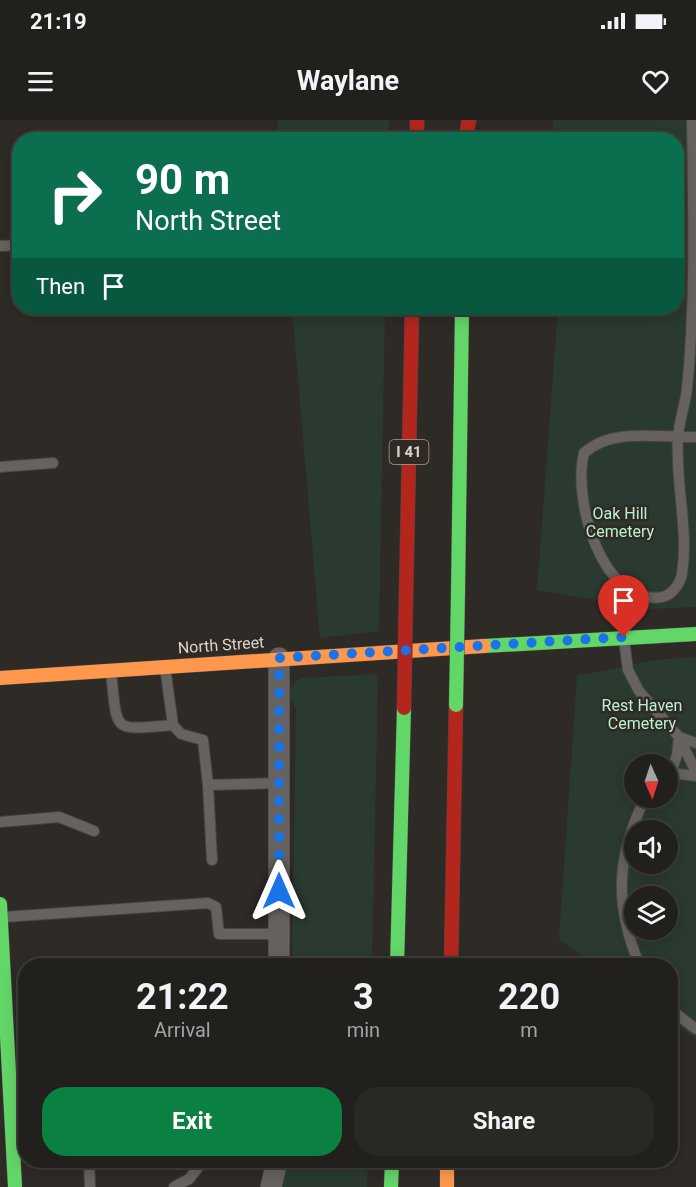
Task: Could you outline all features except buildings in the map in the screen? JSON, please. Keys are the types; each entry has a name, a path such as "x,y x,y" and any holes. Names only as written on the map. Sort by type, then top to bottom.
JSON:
{"main road":[{"name":"I 41","path":"397,958 412,315"},
{"path":"451,958 462,315"},
{"name":"North Street","path":"0,678 279,658 696,634"},
{"path":"0,904 13,1061 7,1162 15,1187"},
{"path":"392,1168 392,1187"},
{"path":"447,1168 447,1187"}],"street":[{"path":"279,658 279,958"},
{"path":"271,1187 275,1168"}],"lane":[{"path":"692,120 695,267 687,389 678,438 684,546 682,577 675,590 666,596 652,598 637,595 627,589 613,573 595,545 583,503 580,467 584,453 594,443 609,437 678,438 696,437"},
{"path":"0,466 53,463"},
{"path":"624,637 628,670 639,691 679,737 696,774 678,775"},
{"path":"165,666 172,725 181,734 203,740 212,860"},
{"path":"110,670 116,718 121,725 129,729 172,725"},
{"path":"679,737 696,743"},
{"path":"677,754 679,737"},
{"path":"208,785 278,783"},
{"path":"637,958 625,922 620,892 623,859 640,808"},
{"path":"0,822 59,817 94,831"},
{"path":"1,918 208,903 216,907 219,934 279,934"},
{"path":"678,1015 696,1029"},
{"path":"89,1168 90,1187"},
{"path":"174,1187 189,1179 198,1168"}],"green space":[{"path":"277,120 389,120 389,132 278,132"},
{"name":"Oak Hill Cemetery","path":"553,120 696,120 696,607 651,609 537,590 557,315 684,315 684,132 553,132"},
{"path":"293,315 385,315 379,631 320,638"},
{"name":"Rest Haven Cemetery","path":"696,657 696,1039 678,1025 678,958 585,958 559,939 577,676 654,660"},
{"path":"378,674 372,958 292,958 296,708 289,697 292,685 301,678"},
{"path":"279,1168 368,1168 367,1187 274,1187"}],"traffic: fast":[{"path":"458,593 462,315"},
{"path":"456,705 458,593"},
{"path":"484,646 696,634"},
{"path":"397,958 404,708"},
{"path":"0,904 15,1187"},
{"path":"391,1187 392,1168"}],"traffic: slow":[{"path":"0,678 484,646"},
{"path":"447,1168 447,1187"}],"traffic: jam":[{"path":"417,120 417,132"},
{"path":"467,132 469,120"},
{"path":"406,597 412,315"},
{"path":"404,708 406,597"},
{"path":"451,958 456,705"}],"route":[{"path":"279,891 279,658 624,637"}]}
